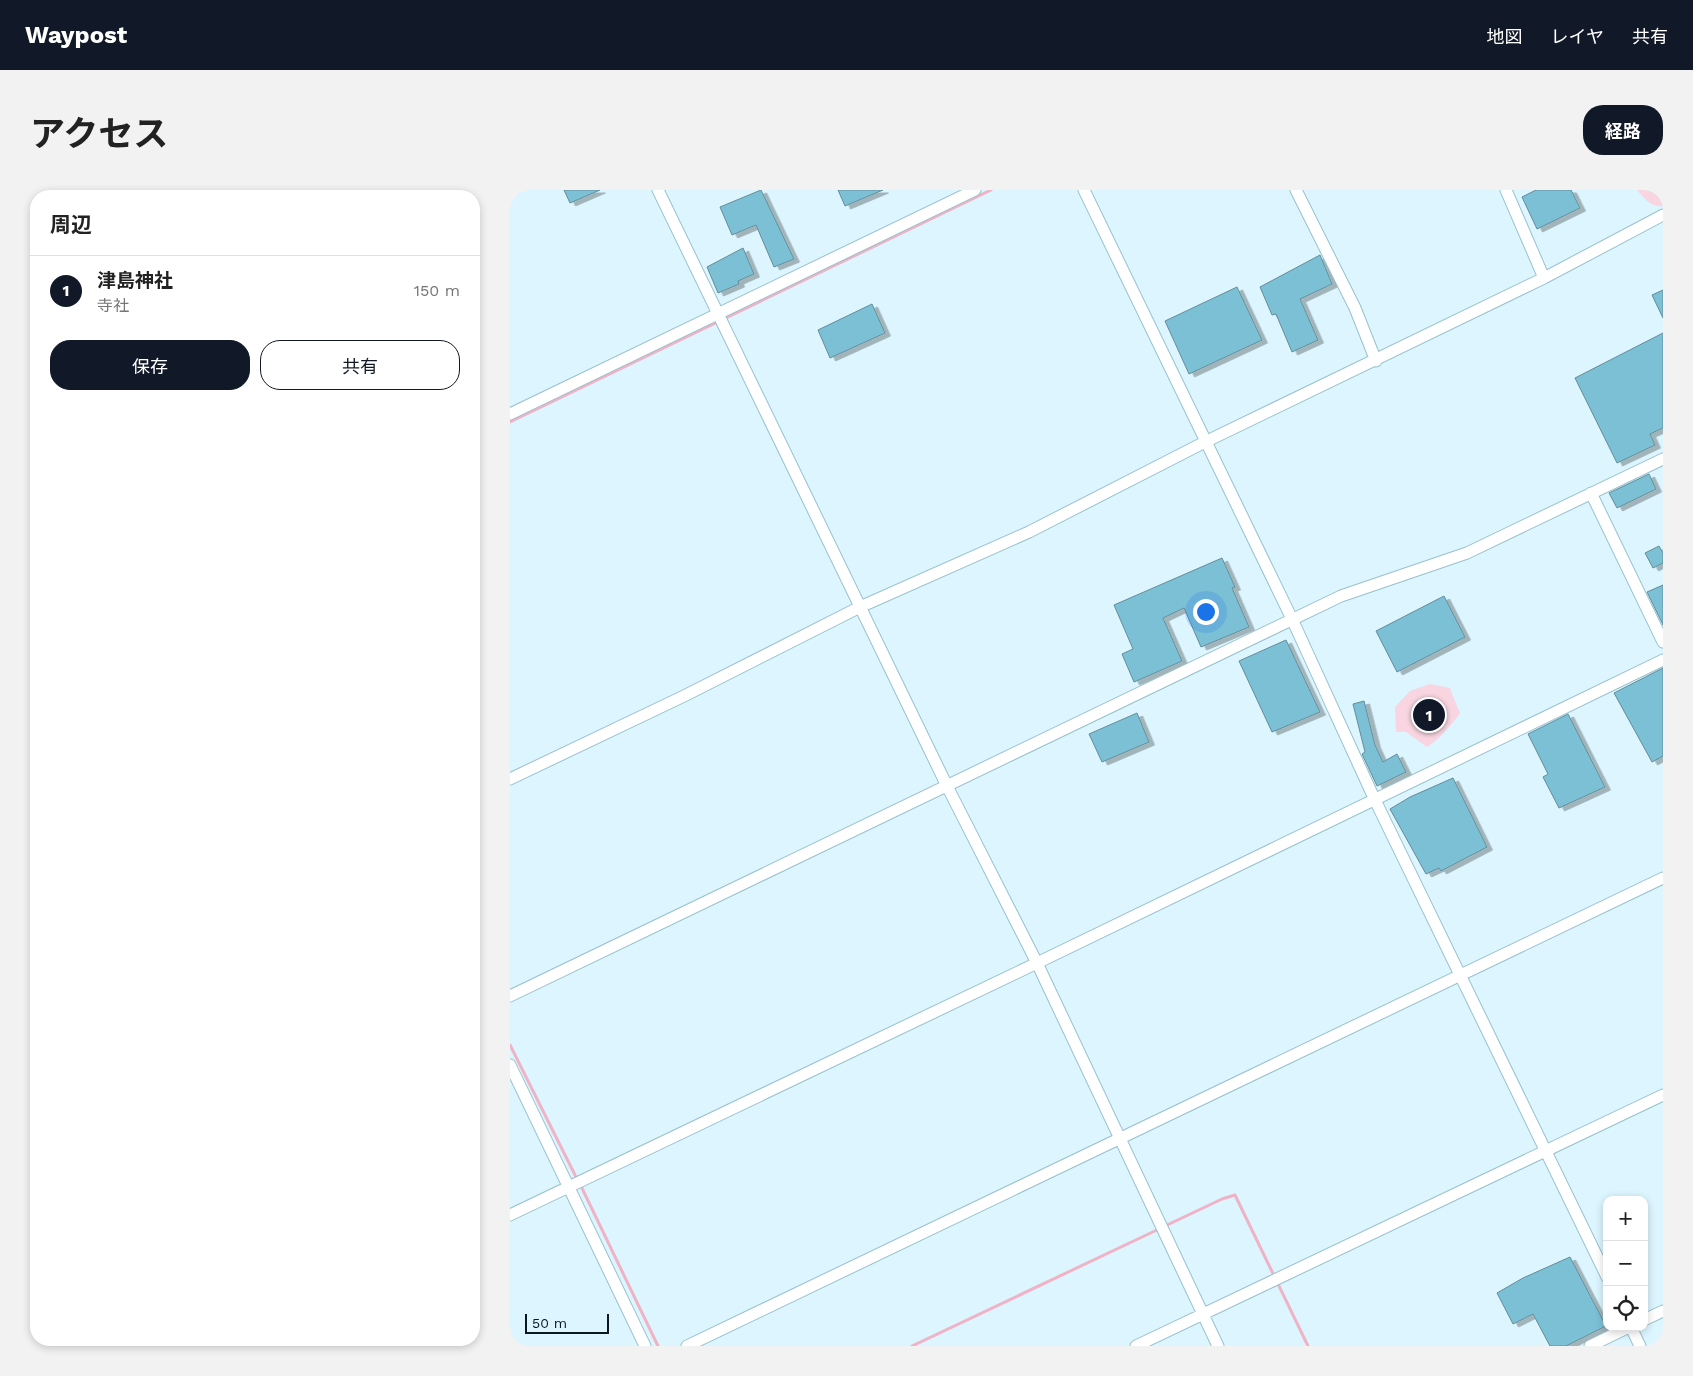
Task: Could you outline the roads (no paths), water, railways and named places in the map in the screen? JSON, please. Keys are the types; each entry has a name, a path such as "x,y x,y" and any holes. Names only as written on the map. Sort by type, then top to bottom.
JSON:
{"street":[{"path":"658,190 719,312 947,786 1038,963 1218,1346"},
{"path":"510,414 975,190"},
{"path":"1084,190 1292,620 1374,798 1603,1269"},
{"path":"1296,190 1355,308 1376,361"},
{"path":"1506,190 1544,278"},
{"path":"510,779 860,607 1028,532 1206,442 1544,278 1663,215"},
{"path":"510,996 1356,590 1467,553 1663,459"},
{"path":"1591,493 1663,642"},
{"path":"510,1214 1038,963 1374,798 1663,660"},
{"path":"687,1346 1663,878"},
{"path":"510,1065 645,1346"},
{"path":"1136,1346 1663,1094"},
{"path":"1648,1318 1663,1311"},
{"path":"1590,1346 1622,1331"},
{"path":"1632,1331 1640,1346"}],"waterway":[{"path":"510,422 991,190"},
{"path":"510,1045 577,1179"},
{"path":"580,1184 658,1346"},
{"path":"1165,1226 1222,1199 1235,1195 1308,1346"},
{"path":"912,1346 1159,1229"}],"place":[{"name":"津島神社","path":"1429,715"}]}
